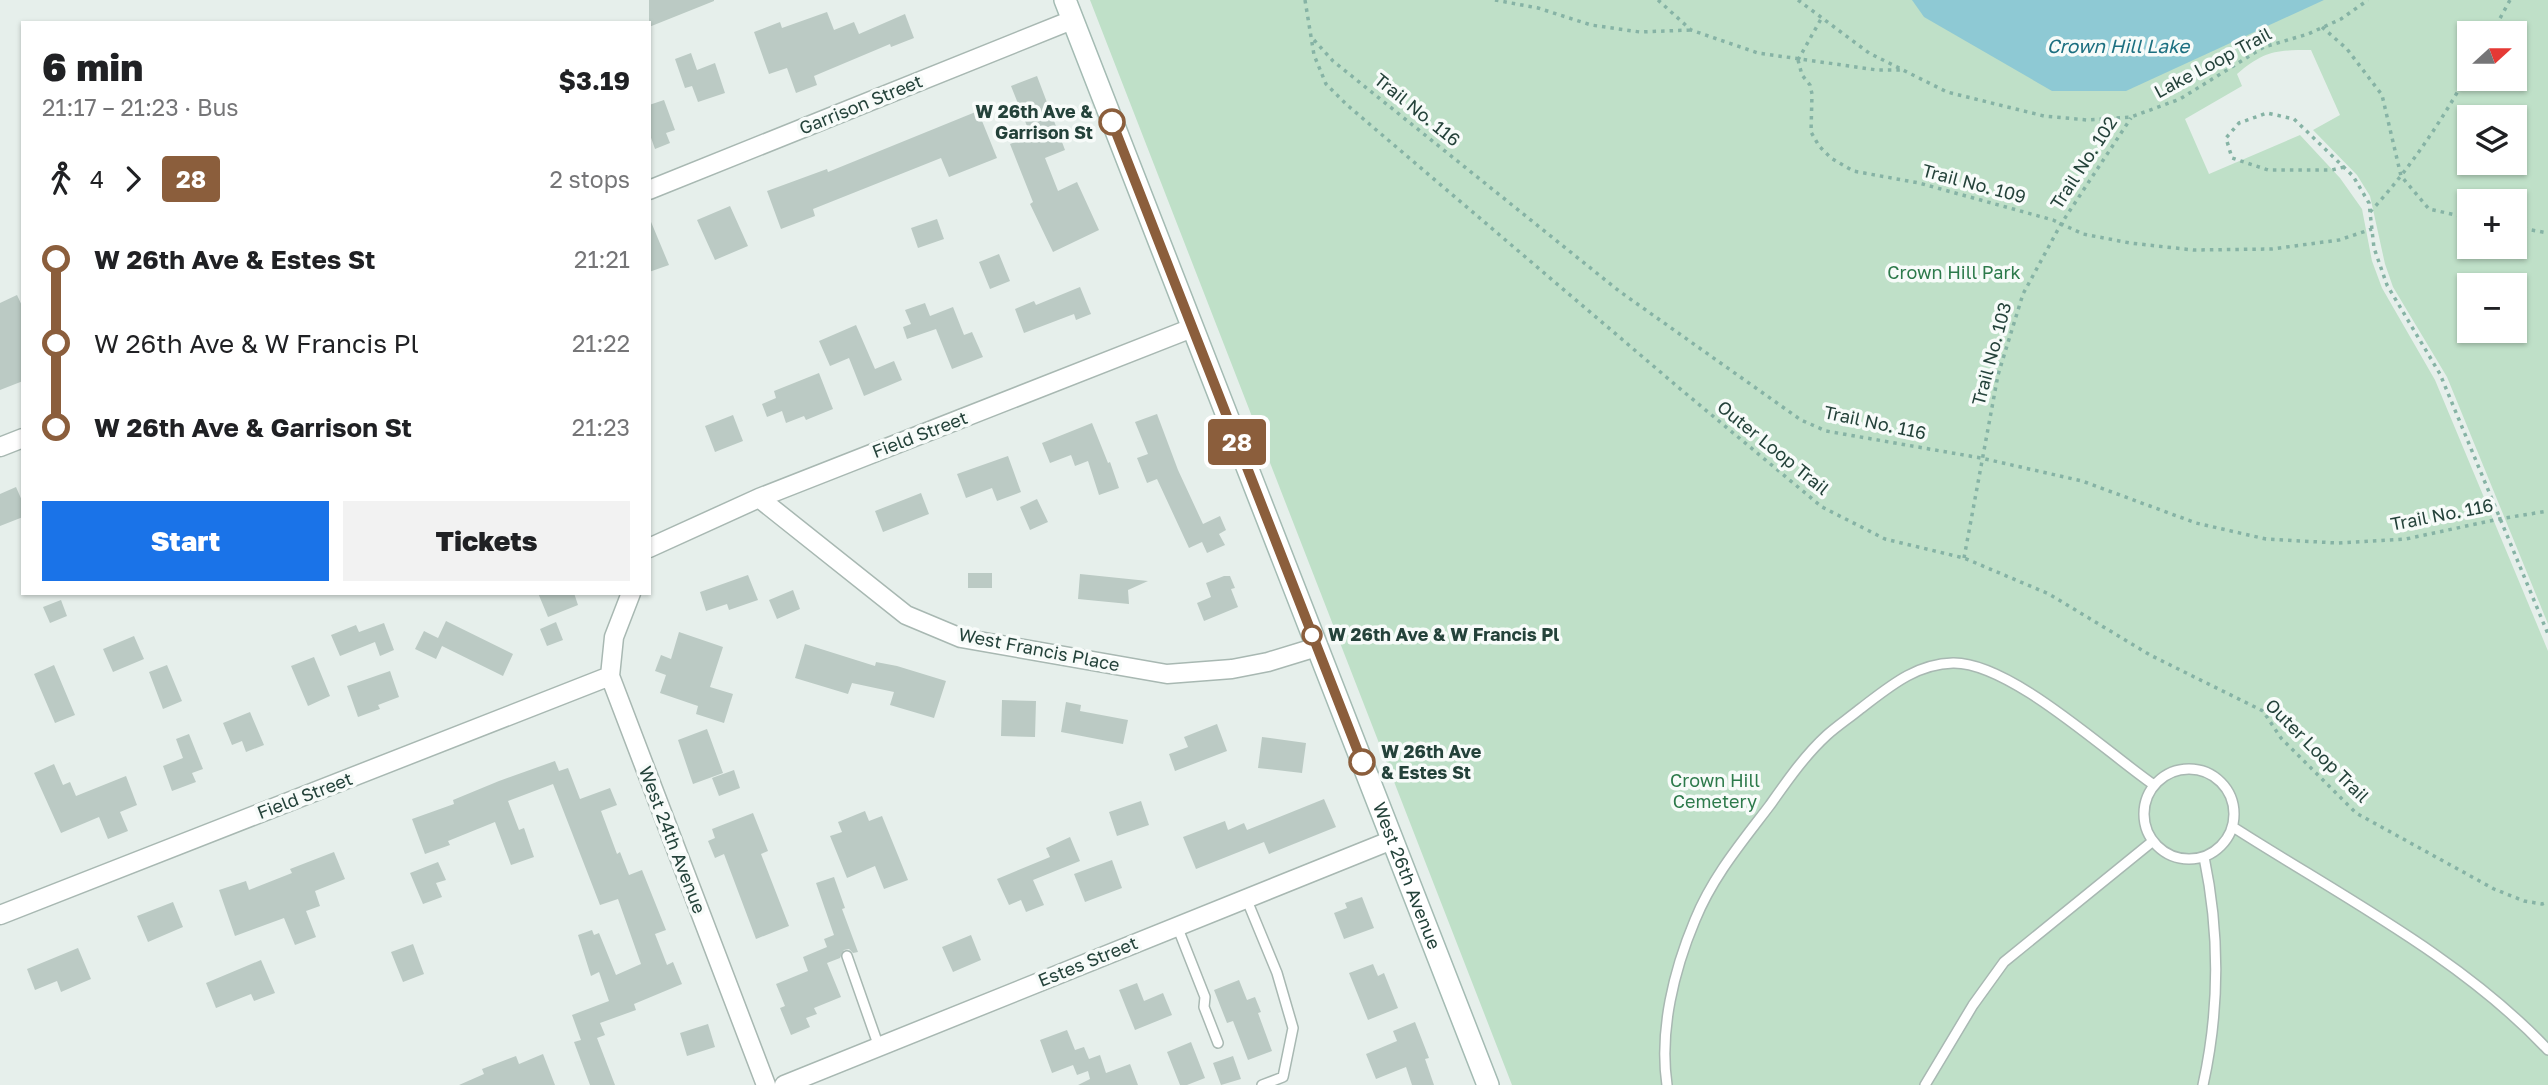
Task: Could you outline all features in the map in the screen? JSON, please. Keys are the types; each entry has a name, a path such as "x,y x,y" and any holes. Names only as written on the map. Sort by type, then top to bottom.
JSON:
{"street":[{"name":"Garrison Street","path":"651,189 1068,10"},
{"name":"West 26th Avenue","path":"1068,10 1488,1085"},
{"name":"Field Street","path":"651,547 759,498 1192,328"},
{"path":"0,447 21,439"},
{"name":"West Francis Place","path":"759,498 906,615 961,638 1167,674 1232,669 1268,662 1317,647"},
{"name":"West 24th Avenue","path":"630,595 614,637 610,676 766,1085"},
{"name":"Field Street","path":"0,915 610,676"},
{"name":"Estes Street","path":"784,1085 1392,840"}],"lane":[{"path":"1667,1085 1664,1051 1670,1003 1681,959 1712,884 1795,771 1826,736 1909,673 1930,666 1955,663 2001,675 2031,693 2154,785"},
{"path":"2180,769 2195,769 2210,774 2222,783 2231,796 2235,811 2233,827 2227,840 2217,850 2190,860 2176,858 2153,841 2146,828 2144,813 2147,798 2154,785 2166,775 2180,769"},
{"path":"2233,827 2431,951 2524,1024 2548,1051"},
{"path":"1925,1085 1973,1006 2004,962 2153,841"},
{"path":"2203,1085 2213,1043 2216,963 2214,903 2204,857"},
{"path":"1246,898 1277,973 1293,1028 1283,1077 1262,1085"},
{"path":"1177,926 1205,998 1205,1007 1218,1043"},
{"path":"847,956 879,1047"}],"path":[{"name":"Outer Loop Trail","path":"1305,0 1314,55 1326,84 1347,105 1822,507 1885,538 1964,558 2049,594 2150,655 2263,711 2281,738 2356,813 2494,889 2524,901 2542,904 2548,902"},
{"path":"1494,0 1538,8 1591,25 1640,32 1691,30 1758,52 1798,60 1887,71 1904,70"},
{"path":"1658,0 1691,30"},
{"name":"Lake Loop Trail","path":"1798,0 1869,53 1947,92 2044,116 2087,120 2131,117 2180,99 2264,47 2308,34 2341,19 2368,0"},
{"path":"2499,21 2510,0"},
{"path":"1798,60 1821,18"},
{"path":"2322,27 2347,50 2382,95 2401,176 2429,209 2457,215"},
{"name":"Trail No. 116","path":"1313,39 1333,61 1619,292 1801,419 1826,430 1981,458 2082,481 2196,523 2266,539 2337,543 2406,539 2548,511"},
{"name":"Trail No. 109","path":"1798,60 1812,94 1811,132 1819,146 1853,171 1919,183 2053,220 2083,234 2193,250 2272,249 2339,240 2372,229"},
{"path":"2370,212 2401,176 2459,91"},
{"path":"2344,167 2332,170 2268,170 2232,158 2226,138 2239,122 2267,113 2294,119 2344,167 2369,203 2374,247 2387,285 2441,374 2548,634"},
{"name":"Trail No. 102","path":"2061,224 2131,117"},
{"name":"Trail No. 103","path":"1964,558 1998,375 2023,294 2061,224"},
{"path":"2527,229 2548,233"}],"green space":[{"path":"1090,0 2548,0 2548,624 2447,377 2393,287 2385,264 2370,196 2357,175 2313,130 2340,115 2311,50 2263,56 2237,74 2242,86 2185,119 2209,174 2300,135 2340,178 2362,209 2372,261 2382,288 2435,380 2548,651 2548,1085 1512,1085"}],"water":[{"name":"Crown Hill Lake","path":"1912,0 2324,0 2126,91 2052,91 1924,17"}],"building":[{"path":"649,0 714,0 651,26"},
{"path":"827,12 834,30 854,22 859,34 905,14 914,38 891,47 890,44 814,76 817,85 796,93 787,68 769,74 754,32 780,22 782,28"},
{"path":"691,53 697,70 715,63 725,93 698,102 692,86 685,88 675,59"},
{"path":"1037,76 1065,150 1045,158 1058,191 1077,182 1099,230 1053,252 1030,204 1033,202 1010,144 1031,136 1011,86"},
{"path":"664,100 675,130 666,133 670,143 655,149 651,138 651,104"},
{"path":"978,111 997,158 949,177 941,158 813,209 815,216 781,229 767,191 827,169 828,172"},
{"path":"730,206 748,246 715,260 697,220"},
{"path":"937,219 944,239 918,248 911,228"},
{"path":"651,222 669,265 651,271"},
{"path":"999,254 1010,281 990,289 979,262"},
{"path":"1080,287 1091,314 1076,320 1074,314 1024,333 1015,309 1034,301 1036,305"},
{"path":"17,295 21,304 21,382 0,390 0,303"},
{"path":"925,303 930,316 953,307 964,335 972,332 983,357 952,369 936,329 907,339 903,327 911,324 905,310"},
{"path":"856,325 875,369 894,361 902,380 864,396 849,358 830,366 819,341"},
{"path":"819,373 833,409 806,420 804,416 786,423 782,411 767,417 762,404 776,398 774,391"},
{"path":"1157,414 1178,470 1203,524 1220,516 1226,530 1219,534 1225,545 1207,553 1202,542 1189,548 1157,479 1147,483 1137,458 1148,454 1135,422"},
{"path":"733,415 743,441 715,452 705,426"},
{"path":"1092,423 1119,488 1099,495 1088,461 1075,466 1071,455 1050,463 1042,443"},
{"path":"1008,456 1021,492 997,501 992,488 966,498 957,474"},
{"path":"16,487 21,498 21,518 0,526 0,494"},
{"path":"921,493 929,514 883,532 875,511"},
{"path":"1037,499 1048,522 1030,530 1020,507"},
{"path":"968,573 992,573 992,588 968,588"},
{"path":"1080,574 1148,581 1128,590 1129,604 1078,599"},
{"path":"748,575 758,600 729,610 727,604 706,611 700,592"},
{"path":"1230,576 1235,588 1231,589 1238,607 1204,621 1197,603 1211,597 1206,583"},
{"path":"793,590 800,609 777,619 769,600"},
{"path":"539,595 575,595 578,605 548,617"},
{"path":"61,600 67,616 50,623 43,607"},
{"path":"446,621 513,654 503,676 442,646 436,659 415,649 424,631 438,638"},
{"path":"556,622 563,640 547,646 540,629"},
{"path":"384,623 394,650 380,656 375,642 340,656 331,635 356,625 359,632"},
{"path":"679,632 723,647 710,687 733,694 724,723 696,714 698,706 660,693 666,675 655,671 661,655 671,659"},
{"path":"134,636 144,659 113,672 103,649"},
{"path":"805,644 875,666 876,662 897,666 946,681 934,718 890,705 894,692 852,683 848,694 795,678"},
{"path":"314,657 330,696 308,706 291,666"},
{"path":"54,665 75,715 55,723 34,674"},
{"path":"167,665 182,701 163,709 149,672"},
{"path":"390,671 399,697 378,705 380,709 358,717 347,686"},
{"path":"1002,700 1036,701 1035,737 1001,736"},
{"path":"1066,702 1081,705 1080,711 1128,720 1123,744 1061,732"},
{"path":"250,712 264,745 246,752 242,741 232,745 223,723"},
{"path":"1217,724 1227,751 1175,771 1169,754 1188,747 1184,737"},
{"path":"707,729 723,773 693,784 678,740"},
{"path":"189,734 203,769 192,773 196,782 172,791 163,766 183,758 176,739"},
{"path":"1262,737 1306,743 1302,773 1258,768"},
{"path":"555,761 559,771 568,768 580,799 610,788 617,805 601,811 617,854 620,852 629,875 642,870 666,930 655,934 667,965 673,962 682,984 634,1004 636,1010 600,1023 605,1035 597,1038 615,1085 590,1085 574,1042 581,1040 572,1015 609,1001 599,972 591,976 578,935 592,930 594,935 599,933 616,975 641,964 618,899 600,905 553,784 508,801 519,830 524,828 534,857 511,865 495,822 448,841 450,845 425,854 412,819 454,804 453,800 499,781"},
{"path":"54,764 63,785 70,782 76,796 126,776 137,805 120,812 128,831 108,839 99,817 61,833 34,773"},
{"path":"734,770 740,788 719,796 712,778"},
{"path":"1324,799 1336,827 1269,854 1264,842 1196,869 1183,837 1225,821 1228,830 1244,823 1247,830"},
{"path":"1141,801 1149,825 1117,836 1109,812"},
{"path":"865,811 869,821 882,816 908,880 884,889 875,866 847,878 830,836 842,832 838,822"},
{"path":"753,813 768,851 761,854 789,926 756,939 724,854 715,858 708,841 715,838 712,829"},
{"path":"1070,837 1080,861 1033,880 1044,905 1026,912 1021,900 1009,905 997,879 1050,857 1046,848"},
{"path":"334,852 345,879 315,891 320,906 306,911 316,937 295,945 284,918 235,936 219,890 246,881 249,890 292,873 290,869"},
{"path":"1112,860 1122,888 1085,902 1074,874"},
{"path":"438,862 446,880 436,883 442,897 423,904 410,873"},
{"path":"834,877 845,908 842,909 858,952 844,950 840,958 827,963 841,997 814,1008 817,1014 806,1018 810,1027 791,1035 780,1008 785,1006 776,984 808,971 803,957 827,947 824,939 834,935 816,883"},
{"path":"1362,897 1374,928 1344,939 1334,913 1347,908 1345,903"},
{"path":"173,902 183,927 148,942 137,916"},
{"path":"971,935 981,960 953,972 942,947"},
{"path":"413,944 424,974 403,982 391,952"},
{"path":"78,948 91,979 61,992 57,981 35,990 27,969"},
{"path":"261,960 275,993 254,1001 251,994 216,1008 206,983"},
{"path":"1373,964 1378,976 1384,973 1398,1008 1368,1020 1349,973"},
{"path":"1239,980 1247,1000 1255,997 1272,1051 1248,1060 1233,1021 1227,1023 1214,990"},
{"path":"1137,983 1144,1001 1163,993 1172,1015 1135,1030 1119,990"},
{"path":"1415,1022 1429,1058 1425,1059 1434,1085 1412,1085 1406,1067 1376,1079 1366,1054 1397,1041 1393,1031"},
{"path":"708,1024 715,1047 687,1056 680,1033"},
{"path":"1067,1030 1075,1050 1084,1047 1089,1059 1100,1055 1106,1073 1130,1064 1138,1085 1078,1085 1090,1079 1088,1071 1077,1075 1073,1065 1052,1073 1040,1040"},
{"path":"1191,1042 1205,1078 1180,1085 1167,1052"},
{"path":"543,1054 555,1085 459,1085 484,1074 482,1069 516,1056 519,1064"},
{"path":"1233,1056 1241,1079 1221,1085 1213,1063"}],"bus line":[{"name":"28","path":"1112,122 1362,762"}],"place":[{"name":"W 26th Ave & Garrison St","path":"1112,122"},
{"name":"W 26th Ave & W Francis Pl","path":"1312,635"},
{"name":"W 26th Ave & Estes St","path":"1362,762"}],"park label":[{"name":"Crown Hill Park","path":"1954,273"},
{"name":"Crown Hill Cemetery","path":"1715,791"}]}
